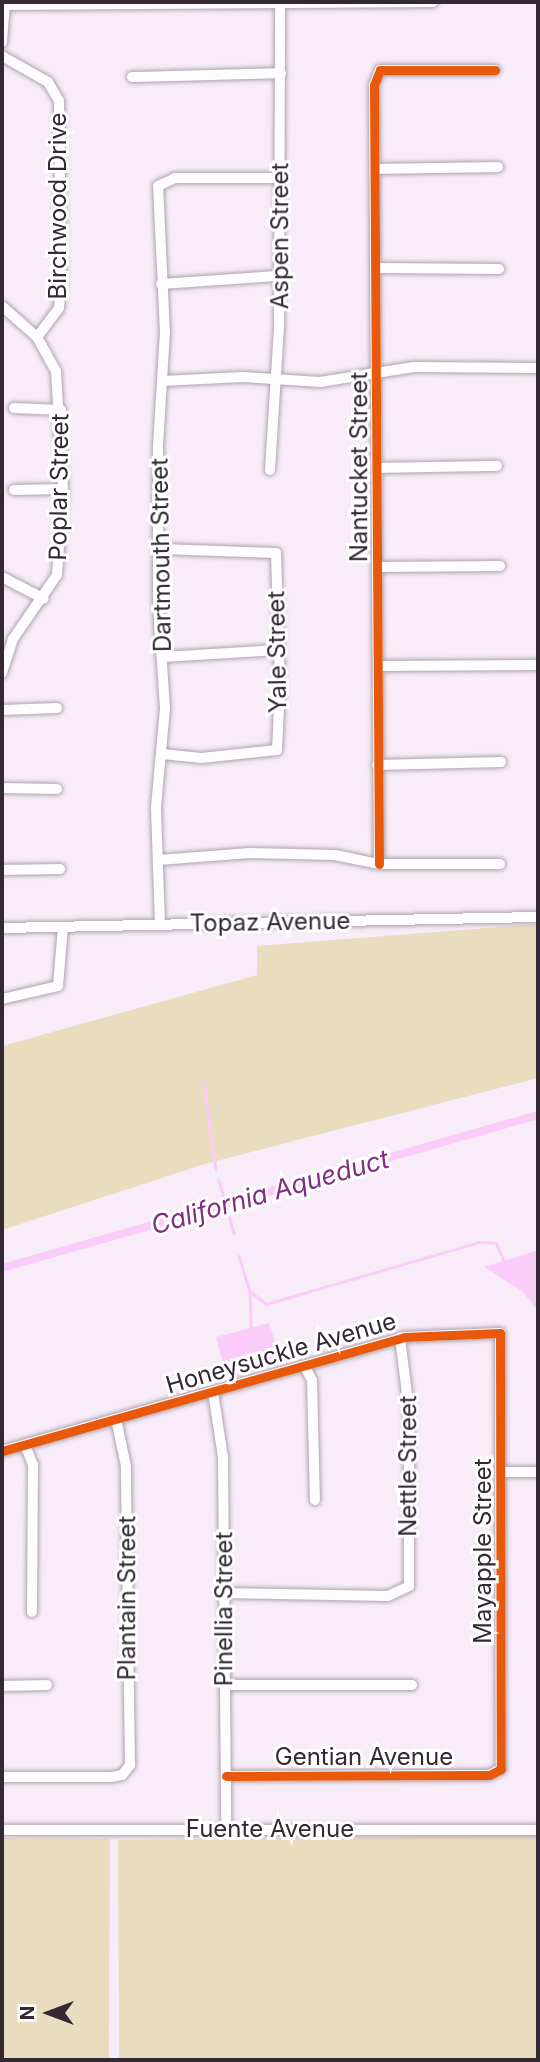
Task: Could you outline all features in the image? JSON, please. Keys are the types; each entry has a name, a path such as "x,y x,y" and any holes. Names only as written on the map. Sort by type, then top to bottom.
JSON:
{"street":[{"path":"2,42 4,4 433,2"},
{"name":"Aspen Street","path":"270,470 280,178 280,3"},
{"name":"Birchwood Drive","path":"2,56 48,82 59,102 61,288 59,308 37,337"},
{"name":"Nantucket Street","path":"379,864 379,468 374,85 380,70 495,70"},
{"path":"132,77 281,73"},
{"path":"376,169 498,167"},
{"name":"Dartmouth Street","path":"160,924 163,657 158,604 162,549 162,381 158,186 175,178 280,178"},
{"path":"376,268 499,269"},
{"path":"161,284 277,276"},
{"name":"Poplar Street","path":"2,673 13,639 44,599 57,575 63,489 61,410 55,371 37,337 4,312"},
{"path":"162,381 275,377 320,382 363,379 378,371 538,368"},
{"path":"14,408 61,410"},
{"path":"379,468 497,466"},
{"path":"15,490 63,489"},
{"name":"Yale Street","path":"162,549 275,553 278,650 277,750 201,758 162,754"},
{"path":"378,567 500,566"},
{"path":"2,577 44,599"},
{"path":"163,657 278,650"},
{"path":"380,666 538,665"},
{"path":"2,710 57,708"},
{"path":"377,765 501,762"},
{"path":"2,788 57,789"},
{"path":"159,860 250,853 335,855 379,864 500,864"},
{"path":"2,870 60,869"},
{"name":"Topaz Avenue","path":"2,928 538,918"},
{"path":"2,999 58,986 63,927"},
{"name":"Honeysuckle Avenue","path":"2,1451 400,1338 500,1334"},
{"name":"Mayapple Street","path":"500,1334 501,1769"},
{"name":"Nettle Street","path":"223,1593 403,1593 409,1586 409,1410 400,1338"},
{"path":"305,1367 312,1380 315,1500"},
{"name":"Pinellia Street","path":"213,1392 223,1457 226,1828"},
{"name":"Plantain Street","path":"2,1777 122,1775 130,1765 126,1466 116,1419"},
{"path":"25,1445 33,1465 32,1612"},
{"path":"501,1472 538,1472"},
{"path":"2,1686 47,1685"},
{"path":"224,1685 412,1685"},
{"name":"Gentian Avenue","path":"226,1776 475,1775 501,1769"},
{"name":"Fuente Avenue","path":"2,1830 538,1830"}],"shaded area":[{"path":"538,924 538,1078 205,1164 2,1230 2,1046 257,975 257,946"},
{"path":"538,1250 538,1311 522,1291 484,1267"},
{"path":"269,1323 282,1363 227,1378 216,1337"},
{"path":"538,1835 538,2060 119,2060 118,1840"},
{"path":"2,1838 110,1839 109,2060 2,2060"}],"waterway":[{"path":"204,1083 216,1169"},
{"name":"California Aqueduct","path":"2,1268 538,1115"},
{"name":"California Aqueduct","path":"219,1180 234,1233"},
{"path":"239,1256 250,1291 266,1304 479,1242 496,1243 504,1260"},
{"path":"250,1291 251,1328"}],"cycle path":[{"path":"379,864 374,85 380,70 495,70"},
{"path":"2,1451 404,1337 500,1333 501,1769 489,1775 226,1776"}]}
